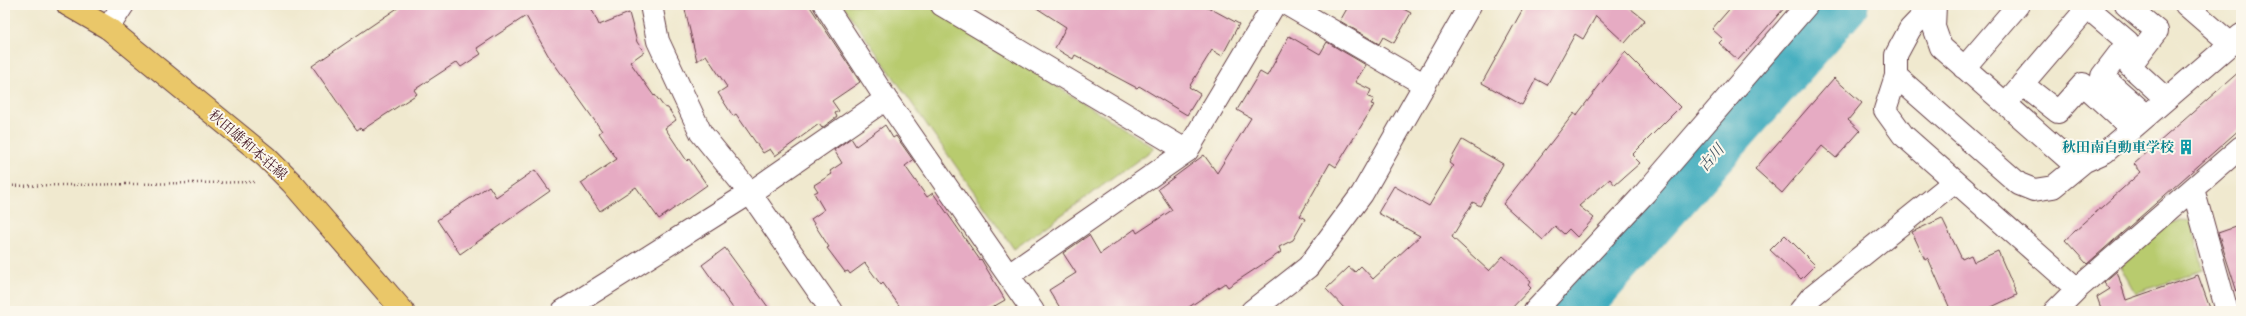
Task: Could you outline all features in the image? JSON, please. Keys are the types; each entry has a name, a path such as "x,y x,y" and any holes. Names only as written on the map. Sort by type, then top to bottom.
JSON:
{"main road":[{"name":"秋田雄和本荘線","path":"68,5 108,28 266,157 292,183 403,311"}],"street":[{"path":"108,28 123,5"},
{"path":"651,5 658,41 701,133 750,193 832,311"},
{"path":"825,5 886,99 1033,311"},
{"path":"942,5 1187,151"},
{"path":"1009,275 1187,151 1274,5"},
{"path":"1288,5 1425,85"},
{"path":"1252,311 1308,268 1362,194 1470,5"},
{"path":"1535,311 1645,193 1807,5"},
{"path":"1934,5 1934,27 1941,47 2067,158 2086,160"},
{"path":"1934,5 1910,29 1896,55 1896,76 1885,110 1903,135 2077,288"},
{"path":"1964,68 2018,5"},
{"path":"2126,5 2157,31 2130,66 2166,99"},
{"path":"1896,76 2019,184 2034,190 2052,187 2086,160 2105,152 2236,39 2186,5"},
{"path":"2005,104 2089,6 2128,42 2102,76 2139,122"},
{"path":"2022,84 2058,112 2083,84 2139,122"},
{"path":"563,311 750,193 886,99"},
{"path":"2055,311 2077,288 2241,147"},
{"path":"1800,311 1812,296 1955,181"},
{"path":"2193,189 2227,311"}],"path":[{"path":"5,186 217,181 292,183"}],"green space":[{"path":"843,5 927,5 1155,148 1014,249"},
{"path":"2181,221 2192,222 2203,270 2136,293 2121,266 2168,223"}],"building":[{"path":"402,5 590,5 599,25 629,13 637,42 644,52 630,62 654,96 655,95 664,107 668,108 676,120 665,128 687,161 689,159 707,185 659,219 636,187 600,211 581,183 617,159 599,133 602,131 548,55 526,16 477,48 481,54 461,67 457,62 414,90 417,94 362,130 360,128 357,130 312,66"},
{"path":"684,5 809,5 860,82 832,101 839,111 835,113 837,117 822,128 819,124 775,156 770,149 763,153 736,114 733,116 718,93 727,87 706,55 697,61"},
{"path":"1032,5 1204,5 1239,24 1222,56 1212,50 1189,87 1200,94 1187,115 1139,86 1137,88 1075,55 1073,59 1055,48 1066,27"},
{"path":"1349,5 1396,5 1411,13 1394,43 1383,37 1379,44 1340,21"},
{"path":"1525,5 1626,5 1645,20 1625,43 1596,16 1583,39 1575,34 1547,85 1536,79 1522,105 1482,83"},
{"path":"1733,5 1787,5 1738,60 1719,43 1723,39 1712,29"},
{"path":"1289,36 1320,54 1327,42 1366,65 1355,82 1371,90 1368,97 1374,99 1371,104 1374,105 1336,167 1330,163 1300,216 1305,219 1293,240 1279,247 1281,252 1228,287 1225,283 1183,311 1062,311 1049,290 1076,273 1063,253 1089,235 1100,254 1135,229 1137,233 1172,210 1158,189 1204,155 1217,173 1251,118 1237,110 1260,72 1267,76"},
{"path":"1625,52 1680,107 1632,155 1640,163 1615,185 1610,179 1579,206 1594,218 1577,237 1569,229 1564,234 1555,226 1543,240 1503,204 1574,113 1576,116"},
{"path":"2241,70 2241,128 2087,264 2065,240 2141,172 2134,164"},
{"path":"1834,78 1862,103 1848,120 1860,131 1836,158 1822,146 1782,193 1755,169"},
{"path":"885,125 893,138 896,136 913,160 905,166 927,197 933,193 980,260 981,259 1005,300 986,311 903,311 883,283 881,285 865,263 850,274 848,271 845,272 827,248 829,247 811,219 824,210 814,193 818,191 814,185 832,174 830,171 842,163 834,150 851,138 856,146"},
{"path":"1462,140 1503,164 1480,206 1473,202 1452,237 1489,271 1503,256 1531,281 1528,285 1531,288 1509,311 1347,311 1326,289 1349,267 1355,272 1361,266 1373,279 1420,236 1378,213 1394,186 1429,206 1453,166 1449,163"},
{"path":"535,170 550,191 460,254 437,220 489,186 496,197"},
{"path":"1942,218 1962,259 1971,255 1974,262 1998,251 2017,295 1983,311 1951,311 1928,258 1925,260 1912,232"},
{"path":"2241,225 2241,291 2237,292 2218,233"},
{"path":"1785,235 1815,265 1801,279 1770,250"},
{"path":"725,248 771,311 735,311 702,265"},
{"path":"2117,271 2126,300 2198,275 2211,311 2102,311 2097,297 2110,289 2104,282"}],"waterway":[{"name":"古川","path":"1576,311 1846,5"}],"place":[{"name":"秋田南自動車学校","path":"2186,147"}]}
